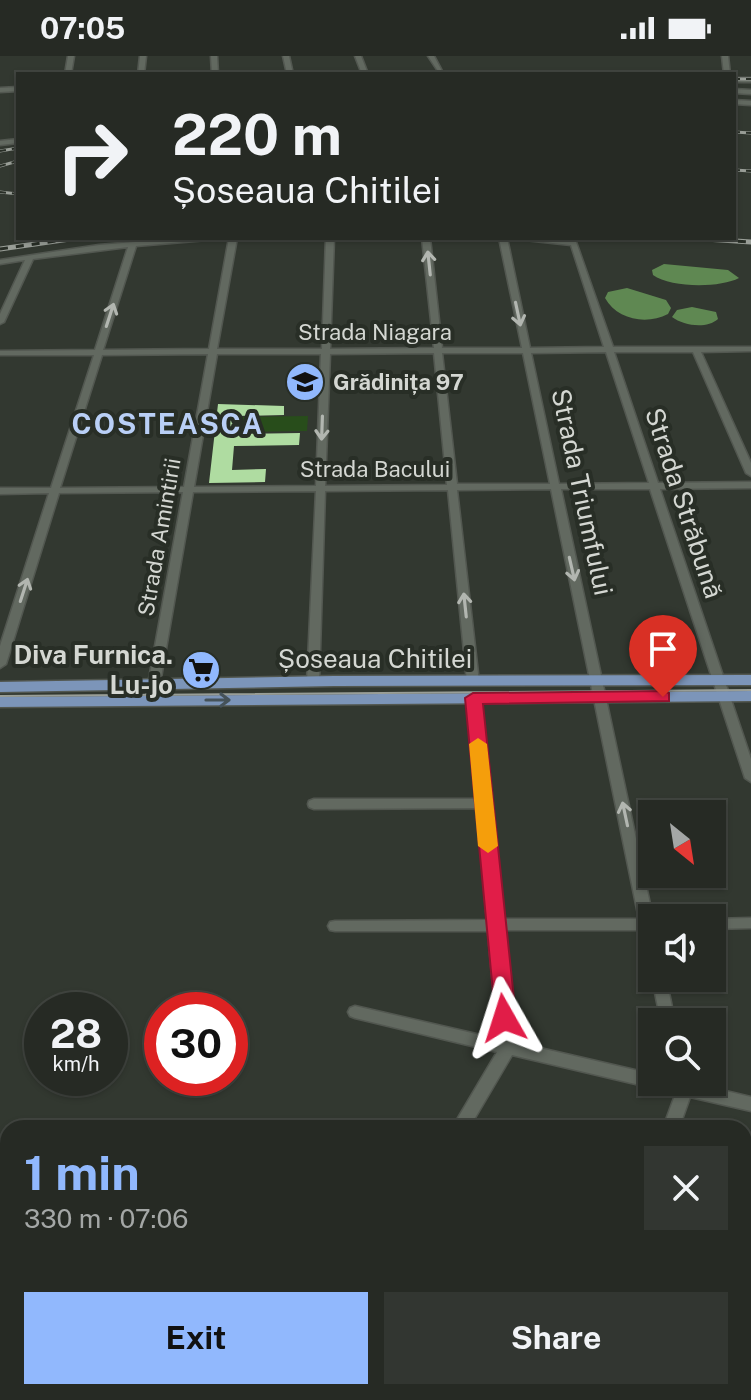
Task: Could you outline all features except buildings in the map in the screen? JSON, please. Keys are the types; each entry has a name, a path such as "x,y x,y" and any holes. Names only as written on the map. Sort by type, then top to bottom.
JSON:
{"main road":[{"name":"Șoseaua Chitilei","path":"0,687 153,693 722,688 751,680"},
{"name":"Șoseaua Chitilei","path":"0,702 313,682 473,690"},
{"name":"Șoseaua Chitilei","path":"722,688 751,696"}],"street":[{"path":"0,262 133,243 177,240"},
{"name":"Strada Amintirii","path":"153,693 233,240"},
{"path":"313,682 330,240"},
{"path":"426,240 507,1049 465,1120"},
{"name":"Strada Triumfului","path":"503,240 646,904"},
{"name":"Strada Străbună","path":"545,240 574,243 657,486 751,778"},
{"path":"0,664 133,243"},
{"path":"0,322 30,257"},
{"path":"696,349 751,473"},
{"name":"Strada Niagara","path":"0,353 751,349"},
{"name":"Strada Bacului","path":"0,491 751,485"},
{"path":"314,804 484,803"},
{"path":"726,924 751,923"},
{"path":"335,926 638,924"},
{"path":"355,1012 638,1079"},
{"path":"674,1120 680,1096"},
{"path":"722,1096 751,1104"}],"shaded area":[{"path":"664,264 728,270 739,278 708,285 671,282 653,275 652,270"},
{"path":"627,288 666,300 671,308 668,314 642,320 617,311 605,298 608,292"},
{"path":"692,307 716,312 718,319 695,325 672,317 677,310"},
{"path":"308,416 307,431 237,432 239,417"}],"tram line":[{"path":"0,696 751,690"}],"railway":[{"path":"736,79 751,79"},
{"path":"736,132 751,133"},
{"path":"0,151 16,148"},
{"path":"0,166 16,162"},
{"path":"736,170 751,171"},
{"path":"0,192 16,194"},
{"path":"0,249 63,240"},
{"path":"720,240 751,242"}],"slow traffic":[{"path":"478,744 488,846"}],"place":[{"name":"Grădinița 97","path":"305,382"},
{"name":"Diva Furnica. Lu-jo","path":"201,670"}],"district":[{"name":"COSTEASCA","path":"168,424"}],"route":[{"path":"504,1018 473,698 663,697"}]}
